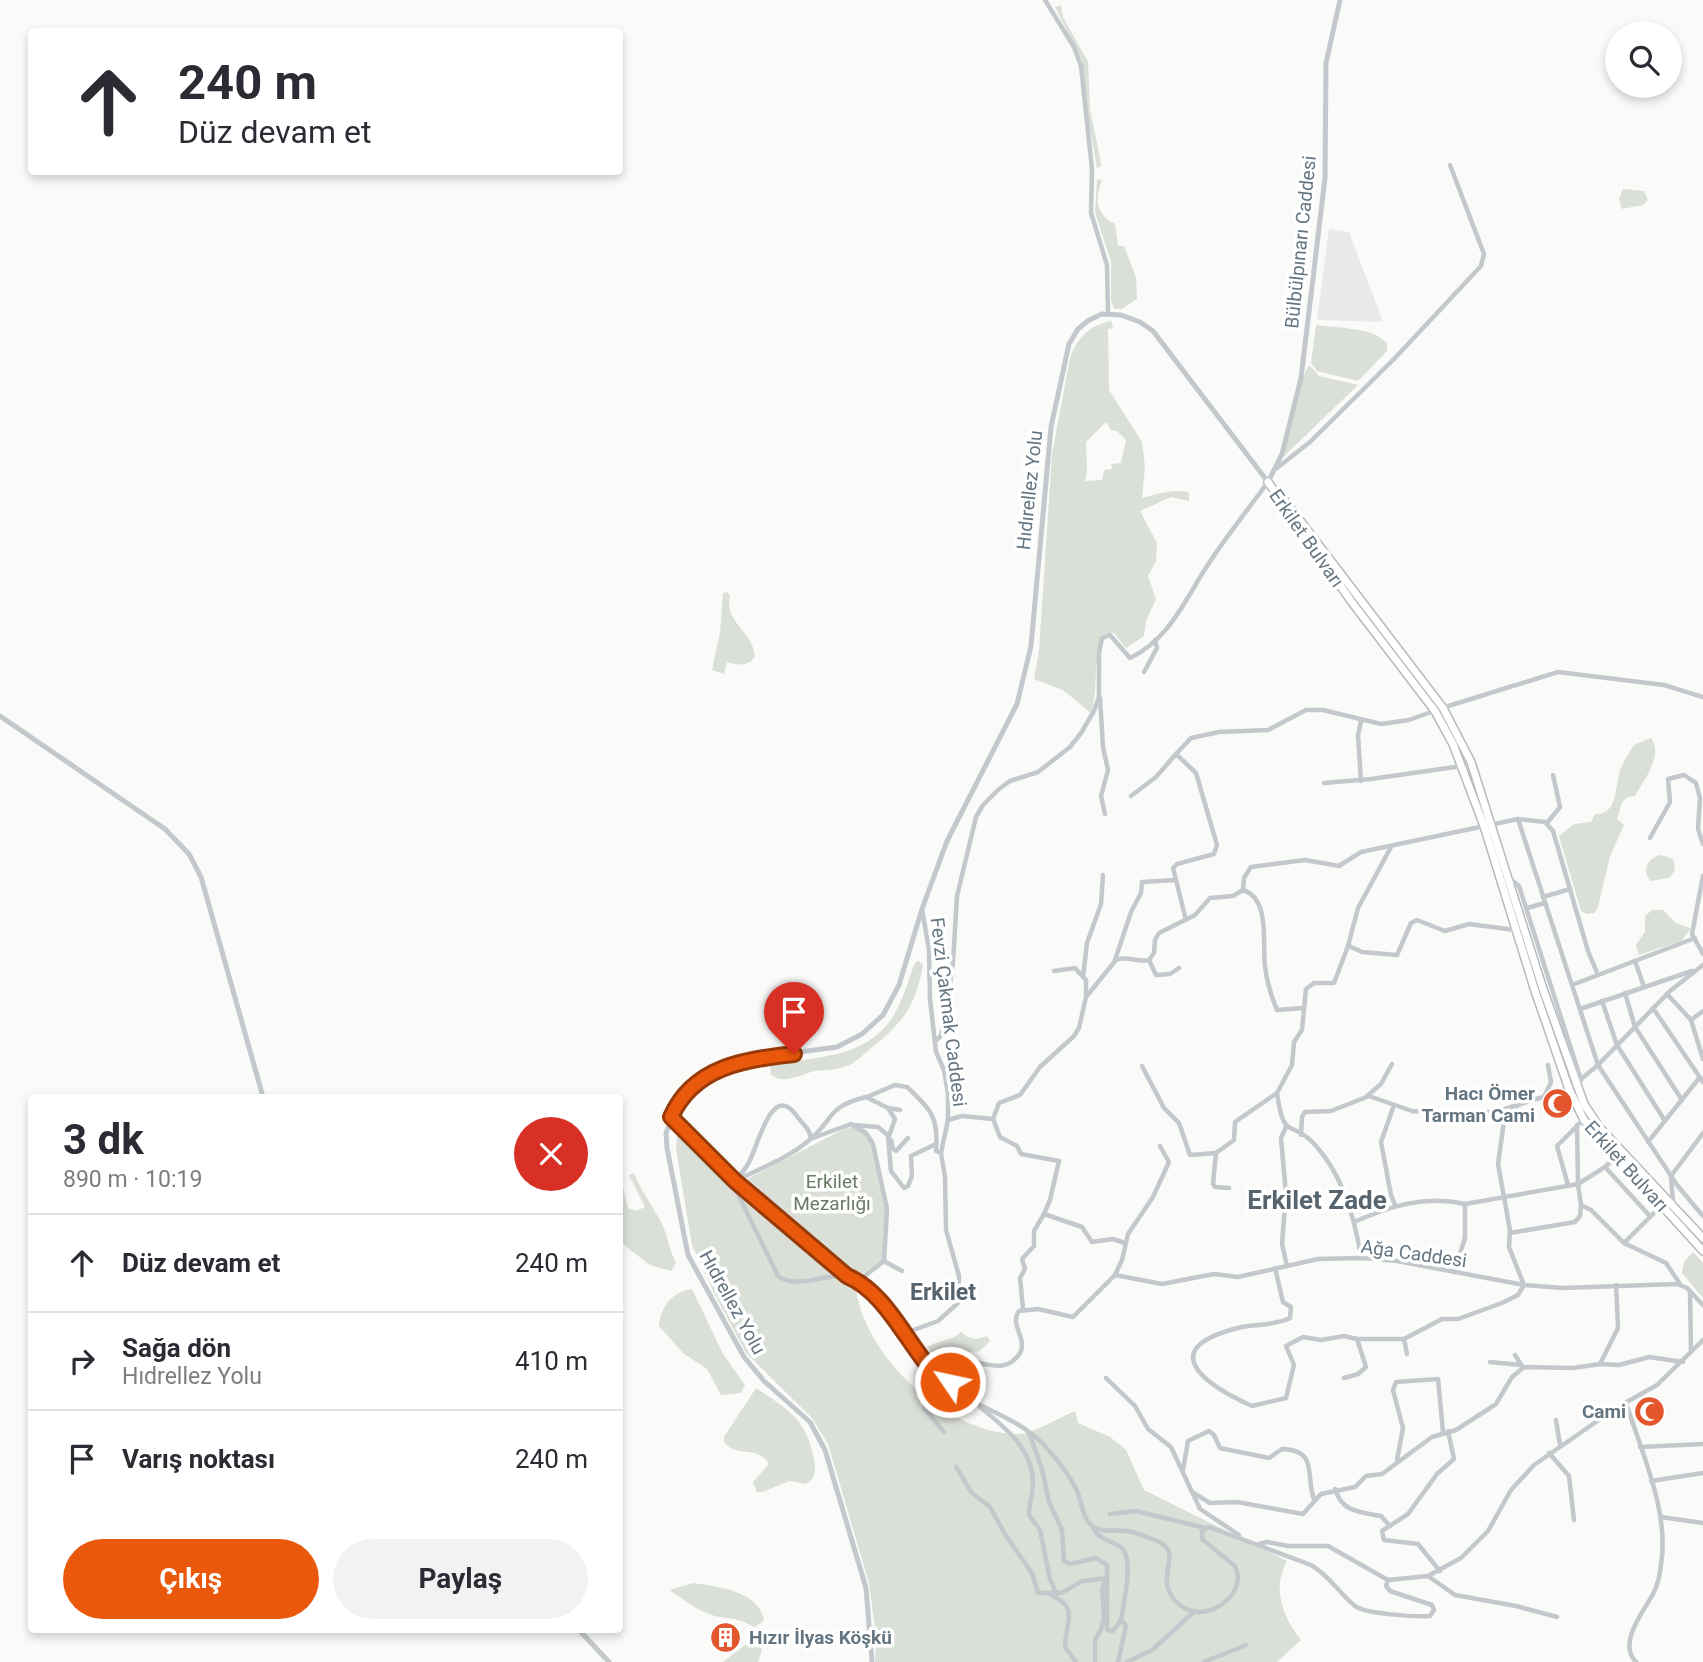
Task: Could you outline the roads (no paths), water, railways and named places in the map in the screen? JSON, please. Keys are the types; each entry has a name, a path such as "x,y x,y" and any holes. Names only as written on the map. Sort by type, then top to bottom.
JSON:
{"main road":[{"name":"Erkilet Bulvarı","path":"1268,482 1291,505 1443,708 1471,762 1516,930 1580,1123 1617,1156 1703,1251"},
{"name":"Erkilet Bulvarı","path":"1268,482 1351,601 1434,711 1462,766 1508,878 1579,1082 1584,1104 1599,1127 1703,1238"}],"street":[{"path":"1045,0 1074,47 1081,66 1084,120 1092,164 1091,213 1107,265 1108,314 1131,318 1153,331 1268,482 1217,551 1170,624 1155,640 1130,658 1110,635 1103,636 1099,653 1099,692 1103,752 1108,770 1101,796 1104,814"},
{"name":"Bülbülpınarı Caddesi","path":"1268,482 1277,468 1295,411 1304,352 1325,178 1326,63 1340,0"},
{"path":"1277,468 1310,442 1395,358 1481,266 1484,254 1450,165"},
{"name":"Hıdırellez Yolu","path":"922,909 952,831 1011,718 1021,693 1031,646 1045,466 1068,348 1075,334 1091,318 1108,314"},
{"path":"1144,672 1157,648 1155,640"},
{"path":"1131,796 1156,776 1191,738 1219,732 1268,730 1306,710 1323,710 1361,721 1392,723 1558,673 1659,684 1703,697"},
{"path":"935,1041 942,1036 954,962 957,896 976,817 989,797 1004,785 1035,773 1070,747 1092,715 1099,692"},
{"path":"0,716 158,824 178,841 194,861 203,883 263,1094"},
{"path":"1361,721 1358,735 1361,781"},
{"path":"1176,754 1196,771 1217,845 1214,854 1175,865 1172,869 1186,920"},
{"path":"1324,783 1361,781 1462,766"},
{"path":"1548,823 1560,807 1553,775"},
{"path":"1650,838 1670,802 1668,779 1684,775 1693,779 1699,789 1698,824 1703,844"},
{"path":"1518,819 1598,1065 1671,1176 1701,1214"},
{"path":"1086,997 1114,962 1120,958 1143,962 1149,960 1154,953 1158,933 1198,913 1210,898 1233,896 1242,890 1244,878 1251,867 1305,860 1339,866 1361,852 1488,825 1518,819 1548,823"},
{"path":"1548,823 1553,831 1598,975"},
{"path":"1142,1066 1164,1108 1179,1123 1190,1155 1216,1153 1234,1140 1235,1122 1277,1093 1292,1065 1294,1042 1302,1030 1306,989 1316,982 1334,983 1358,908 1391,846"},
{"path":"1023,1309 1020,1278 1024,1269 1022,1259 1034,1246 1034,1231 1044,1214 1059,1161 1021,1154 1017,1146 1000,1137 993,1119 999,1103 1020,1095 1040,1067 1074,1036 1079,1028 1086,997 1083,977 1087,943 1101,904 1103,875"},
{"path":"1703,876 1692,934 1703,954"},
{"path":"1508,878 1519,886 1527,908 1579,1082"},
{"path":"1114,962 1131,912 1141,893 1142,882 1175,880"},
{"path":"1527,908 1570,889"},
{"path":"1242,890 1252,895 1261,913 1264,965 1277,1010 1304,1008"},
{"path":"1696,909 1703,906"},
{"name":"Fevzi Çakmak Caddesi","path":"905,1333 938,1321 958,1304 959,1276 947,1230 945,1177 941,1153 948,1120 947,1081 935,1041 930,999 929,950 922,909"},
{"name":"Hıdrellez Yolu","path":"872,1662 866,1588 822,1444 810,1422 764,1381 729,1334 686,1250 666,1143 671,1117 688,1090 723,1068 754,1058 837,1047 872,1027 886,1011 895,993 922,909"},
{"path":"1348,946 1362,952 1397,955 1411,923 1416,920 1445,931 1466,924 1516,930"},
{"path":"1572,985 1695,938"},
{"path":"1149,960 1156,975 1170,974 1179,968"},
{"path":"1635,961 1644,987"},
{"path":"1580,1009 1700,967"},
{"path":"1367,1096 1420,1112 1458,1115 1488,1113 1569,1089 1598,1065 1667,993 1700,967"},
{"path":"1054,971 1075,968 1083,977"},
{"path":"1625,993 1635,1027 1682,1100"},
{"path":"1667,993 1690,1020 1703,1059"},
{"path":"1602,1001 1617,1045 1665,1121"},
{"path":"1648,1142 1702,1080 1653,1008"},
{"path":"1690,1020 1703,1011"},
{"path":"1301,1135 1305,1112 1331,1111 1367,1096 1384,1080 1392,1064"},
{"path":"1544,1097 1551,1082 1548,1065"},
{"path":"735,1181 793,1153 811,1139 837,1107 895,1085 907,1087 933,1116 937,1129 936,1152 941,1153"},
{"path":"1277,1093 1281,1118 1286,1127 1314,1144 1332,1168 1354,1222 1361,1258"},
{"path":"866,1097 888,1108 900,1110"},
{"path":"1394,1105 1381,1142 1395,1205"},
{"path":"1275,1268 1283,1302 1291,1307 1290,1318 1240,1328 1199,1344 1192,1357 1205,1380 1252,1406 1286,1398 1294,1363 1285,1349 1303,1337 1404,1339 1442,1319 1458,1319 1518,1295 1524,1285 1509,1247 1510,1233 1498,1164 1504,1121 1518,1105"},
{"path":"811,1139 808,1128 792,1108 779,1106 765,1123 751,1160 735,1181 736,1190 780,1278 790,1281 847,1276"},
{"path":"888,1108 895,1119 889,1136 891,1171 904,1188 908,1186 912,1176 912,1156 937,1143"},
{"path":"948,1120 962,1116 993,1119"},
{"path":"671,1117 735,1181 847,1276 858,1281 905,1333 923,1361 948,1386 1028,1432 1047,1449 1077,1490 1086,1519 1091,1526 1102,1539 1118,1545 1126,1554 1128,1576 1121,1620 1113,1631 1107,1630 1107,1567 1101,1559 1068,1564 1063,1559 1062,1530 1049,1503 1042,1468 1028,1432"},
{"path":"1510,1233 1575,1222 1580,1216 1577,1184 1580,1123"},
{"path":"1568,1185 1557,1146 1580,1123"},
{"path":"811,1139 853,1125 878,1128 889,1136 895,1150 908,1138"},
{"path":"853,1125 866,1133 873,1144 887,1209 884,1261 858,1281"},
{"path":"1286,1127 1281,1138 1286,1194 1282,1244 1287,1266"},
{"path":"1676,1209 1670,1193 1671,1176 1703,1133"},
{"path":"948,1386 951,1379 948,1362 972,1359 997,1367 1010,1362 1018,1355 1021,1347 1015,1318 1017,1312 1023,1309 1073,1317 1115,1275 1122,1261 1130,1230 1153,1197 1169,1162 1160,1146"},
{"path":"1216,1153 1213,1186 1229,1188"},
{"path":"1354,1222 1395,1205 1432,1201 1465,1204 1577,1184 1605,1167 1617,1156"},
{"path":"1605,1167 1650,1216"},
{"path":"1454,1272 1465,1238 1465,1204"},
{"path":"1581,1205 1591,1210 1624,1243 1666,1264 1681,1285 1703,1306"},
{"path":"1624,1243 1663,1205"},
{"path":"1701,1214 1703,1205"},
{"path":"1044,1214 1082,1227 1091,1241 1113,1239 1125,1243"},
{"name":"Ağa Caddesi","path":"1115,1275 1162,1284 1214,1275 1238,1277 1318,1259 1361,1258 1524,1285 1563,1288 1681,1285"},
{"path":"884,1261 902,1272"},
{"path":"1600,1364 1618,1328 1616,1286"},
{"path":"1689,1291 1692,1352"},
{"path":"1344,1378 1358,1374 1366,1367 1357,1339"},
{"path":"1404,1339 1407,1354"},
{"path":"1258,1544 1328,1546 1390,1580 1429,1576 1440,1571 1456,1562 1478,1543 1492,1525 1516,1483 1549,1453 1657,1385 1703,1340"},
{"path":"1515,1355 1523,1366"},
{"path":"1489,1362 1573,1368 1600,1364 1619,1365 1649,1357 1683,1362"},
{"path":"923,1361 934,1393 924,1407 944,1432"},
{"path":"1192,1492 1210,1503 1237,1502 1301,1514 1314,1499 1335,1489 1357,1486 1366,1476 1382,1474 1396,1461 1445,1431 1456,1430 1496,1404 1512,1377 1523,1366"},
{"path":"1106,1378 1135,1406 1148,1429 1171,1447 1202,1511 1245,1539"},
{"path":"1396,1461 1404,1428 1393,1388 1396,1382 1438,1379 1445,1431 1454,1459 1437,1474 1411,1510 1382,1531 1384,1540 1418,1544 1440,1571"},
{"path":"1626,1403 1661,1517 1663,1544 1653,1593 1634,1626 1631,1648 1632,1658 1636,1662"},
{"path":"977,1404 1015,1438 1027,1455 1032,1481 1029,1515 1040,1530 1050,1579 1056,1593"},
{"path":"1556,1420 1560,1446"},
{"path":"1182,1471 1188,1441 1209,1431 1220,1448 1246,1455 1269,1458 1282,1449 1301,1453 1308,1461 1309,1486 1314,1499"},
{"path":"1640,1447 1703,1444"},
{"path":"1549,1453 1569,1476 1574,1520"},
{"path":"957,1467 972,1493 988,1504 1006,1536 1017,1549 1032,1573 1036,1592 1056,1593 1083,1581 1107,1578"},
{"path":"1651,1481 1703,1473"},
{"path":"1335,1489 1339,1500 1347,1508 1359,1514 1381,1516 1390,1526"},
{"path":"1110,1514 1136,1511 1205,1528 1211,1527 1297,1558 1322,1572 1361,1610 1427,1617 1433,1614 1431,1604 1389,1590 1386,1586 1390,1580"},
{"path":"1661,1517 1703,1523"},
{"path":"1091,1526 1103,1531 1130,1531 1164,1545 1171,1558 1167,1579 1170,1593 1181,1606 1195,1611 1210,1610 1223,1604 1233,1591 1238,1578 1234,1565 1202,1539 1201,1533 1205,1528"},
{"path":"1429,1576 1455,1595 1516,1606 1557,1617"},
{"path":"1095,1662 1095,1640 1104,1617 1102,1589 1107,1578"},
{"path":"1048,1594 1062,1602 1069,1611 1065,1647 1076,1662"},
{"path":"1127,1662 1152,1650 1195,1611"},
{"path":"1118,1662 1126,1628 1126,1622 1121,1620"},
{"path":"582,1633 609,1662"},
{"path":"1204,1662 1246,1645"}],"place":[{"name":"Hacı Ömer Tarman Cami","path":"1558,1104"},
{"name":"Cami","path":"1649,1411"},
{"name":"Hızır İlyas Köşkü","path":"726,1637"}],"district":[{"name":"Erkilet Zade","path":"1317,1200"},
{"name":"Erkilet","path":"943,1292"}],"park label":[{"name":"Erkilet Mezarlığı","path":"832,1192"}]}
